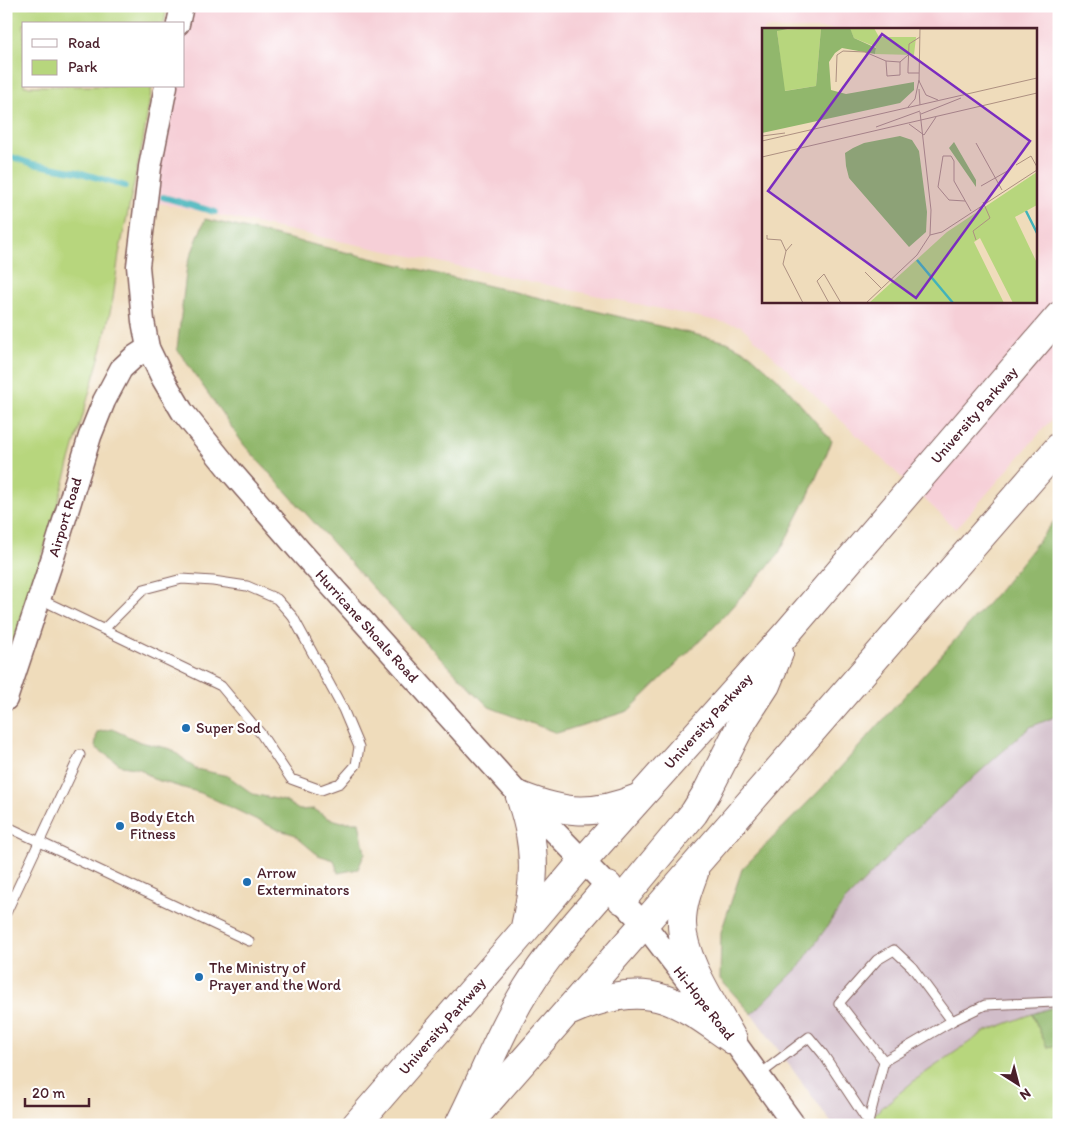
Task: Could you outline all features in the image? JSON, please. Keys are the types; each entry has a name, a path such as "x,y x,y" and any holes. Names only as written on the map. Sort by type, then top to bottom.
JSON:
{"highway":[{"name":"University Parkway","path":"356,1125 584,860 787,633 1059,316"},
{"path":"468,1125 1059,447"},
{"path":"459,1125 497,1044 527,987 546,962 694,813 707,792 744,719 766,685 787,633"},
{"path":"520,796 556,808 580,811 612,808 640,798"},
{"path":"520,796 530,834 533,855 532,895 524,931"},
{"path":"698,862 683,908 684,938 691,963 733,1040"},
{"path":"564,1014 587,1004 622,995 651,995 687,1009 733,1040"}],"street":[{"path":"178,22 182,6"},
{"name":"Hurricane Shoals Road","path":"166,88 150,167 138,266 143,320 148,348 163,379 182,411 228,468 520,796 615,893"},
{"name":"Airport Road","path":"8,690 40,599 90,436 104,400 121,369 148,348"},
{"name":"Hi-Hope Road","path":"615,893 644,924 733,1040 794,1125"}],"lane":[{"path":"40,599 104,630 221,686 261,734 291,779 321,790 340,783 356,765 359,747 343,709 293,616 277,599 247,586 182,579 144,588 104,630"},
{"path":"6,912 80,755"},
{"path":"6,826 249,941"},
{"path":"884,1061 839,1003 877,960 894,950 912,968 952,1021"},
{"path":"869,1124 884,1061 952,1021 985,1006 1054,1002 1059,1000"},
{"path":"758,1075 809,1037 823,1054 869,1124"}],"shaded area":[{"path":"174,6 1059,6 1059,411 956,529 741,326 165,204 144,202 162,88 185,88 185,22 183,22"},
{"path":"1059,715 1059,1005 984,1032 915,1080 861,1125 833,1125 752,1014 799,967 844,902 908,836 1030,727"}],"green space":[{"path":"6,6 167,6 164,22 22,22 22,88 152,88 143,141 119,254 113,299 102,348 50,531 6,665"},
{"path":"205,219 727,342 750,354 782,383 832,441 809,494 778,555 714,627 628,711 557,733 489,707 385,601 244,445 177,349 187,265"},
{"path":"1059,515 1059,715 1030,727 908,836 844,902 799,967 752,1014 720,979 721,932 742,869 822,788 997,593"},
{"path":"112,729 140,742 171,749 196,769 228,776 253,794 285,801 299,810 314,809 328,818 342,822 359,822 365,853 358,869 338,873 334,860 318,855 293,834 276,829 201,793 153,779 140,769 122,766 95,747 97,732"},
{"path":"1059,1005 1059,1045 1047,1047 1032,1014"},
{"path":"1032,1014 1047,1047 1059,1045 1059,1114 1044,1125 861,1125 915,1080 984,1032"}],"waterway":[{"path":"6,155 33,164 78,172 125,186"},
{"path":"163,197 215,212"}],"place":[{"name":"Super Sod","path":"186,728"},
{"name":"Body Etch Fitness","path":"120,826"},
{"name":"Arrow Exterminators","path":"247,882"},
{"name":"The Ministry of Prayer and the Word","path":"199,977"}]}
